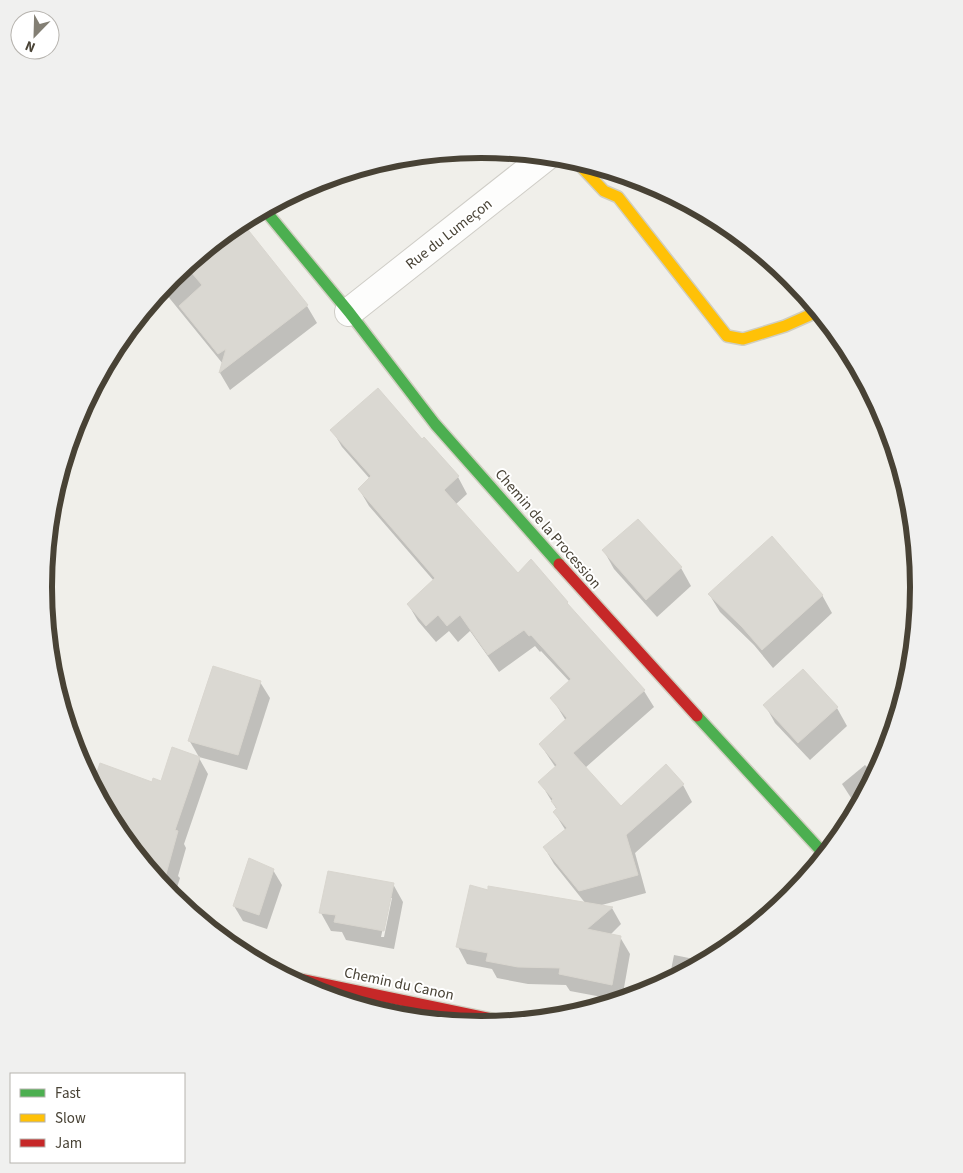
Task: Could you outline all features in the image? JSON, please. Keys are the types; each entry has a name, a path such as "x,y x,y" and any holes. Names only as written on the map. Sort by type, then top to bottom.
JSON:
{"street":[{"name":"Rue du Lumeçon","path":"349,312 540,161"},
{"path":"584,170 604,191 618,197 727,336 743,339 785,326 812,314"},
{"name":"Chemin de la Procession","path":"268,214 349,312 435,424 610,622 820,850"},
{"name":"Chemin du Canon","path":"316,982 476,1016"}],"building":[{"path":"246,228 308,305 219,373 226,349 218,354 179,306 202,285 191,272 220,246"},
{"path":"378,388 422,439 424,437 459,476 444,490 518,573 531,559 567,603 645,690 573,753 621,806 666,764 684,784 626,835 638,875 579,891 543,847 567,828 553,812 557,808 551,801 553,799 538,782 557,765 539,744 567,718 550,698 571,679 531,635 529,636 524,630 488,655 460,615 447,626 438,615 426,626 407,604 435,578 358,489 371,476 330,430"},
{"path":"638,519 682,567 646,600 602,550"},
{"path":"772,536 823,595 762,650 742,627 708,594"},
{"path":"213,666 261,681 238,755 188,741"},
{"path":"803,669 838,707 798,743 763,705"},
{"path":"172,747 200,757 175,830 178,831 165,876 141,848 125,825 96,774 100,763 152,782 153,778 161,781"},
{"path":"249,858 274,869 259,915 233,906"},
{"path":"328,871 394,883 384,931 334,922 336,915 319,913"},
{"path":"470,885 488,890 488,886 613,907 587,929 621,936 612,985 559,974 560,968 518,967 486,961 488,953 456,947"}],"traffic: fast":[{"path":"268,214 349,312 435,424 559,564"},
{"path":"697,716 820,850"}],"traffic: slow":[{"path":"584,170 604,191 618,197 727,336 743,339 785,326 812,314"}],"traffic: jam":[{"path":"559,564 697,716"},
{"path":"316,982 476,1016"}]}
